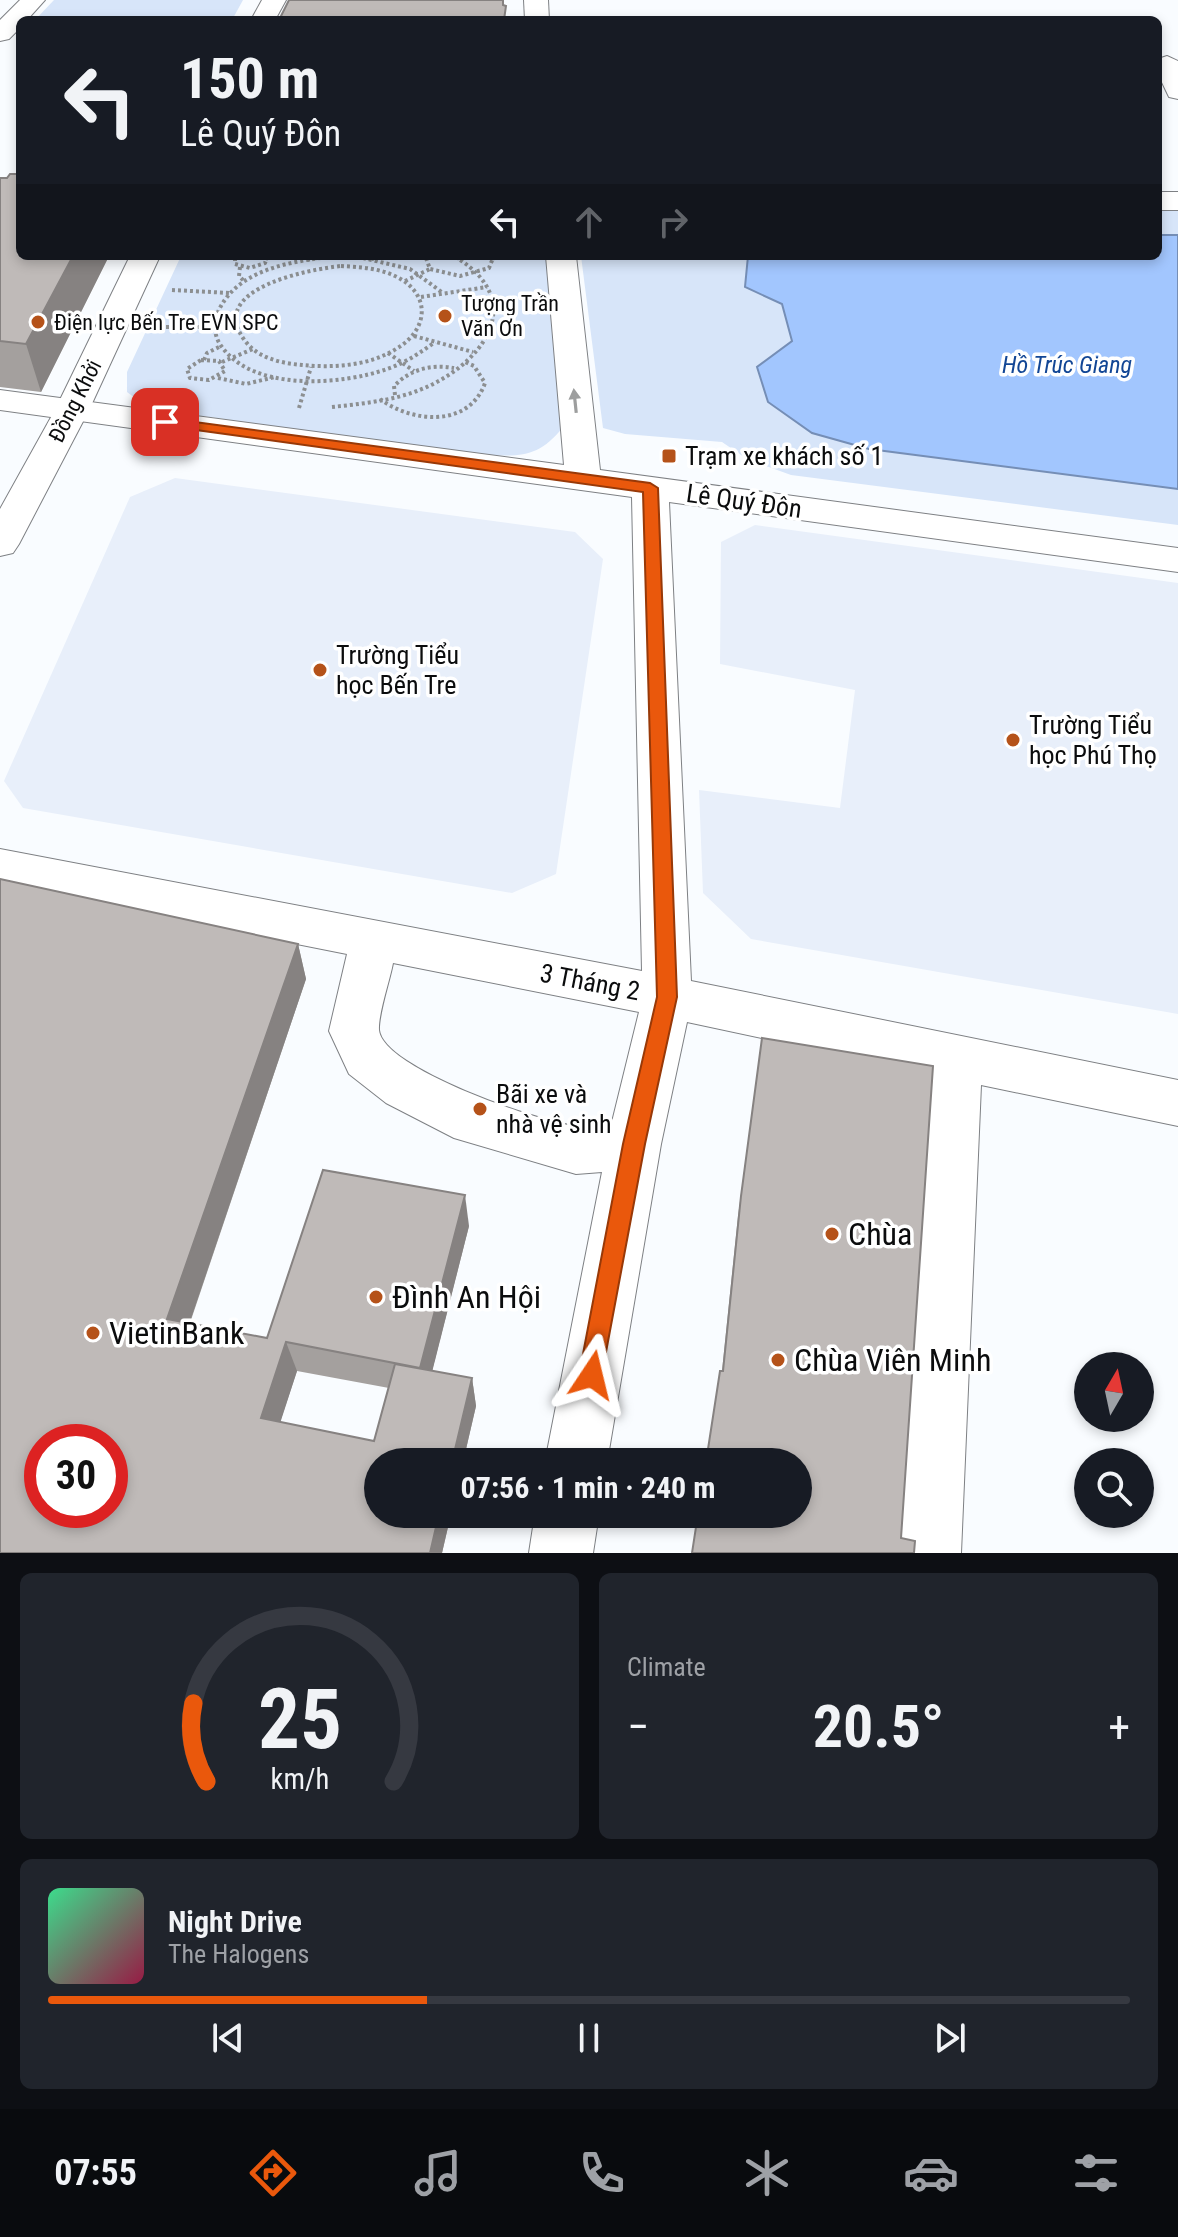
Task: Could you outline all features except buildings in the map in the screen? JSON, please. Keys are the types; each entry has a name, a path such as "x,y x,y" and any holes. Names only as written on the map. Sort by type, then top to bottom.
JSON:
{"street":[{"path":"17,16 33,0"},
{"path":"0,34 16,18"},
{"path":"1168,64 1178,91"},
{"name":"Đồng Khởi","path":"0,544 72,410 143,260"},
{"path":"561,260 583,479"},
{"name":"Lê Quý Đôn","path":"0,400 1178,560"},
{"path":"579,1448 634,1144 667,997 650,488"},
{"name":"3 Tháng 2","path":"0,867 667,997 1178,1103"},
{"path":"374,940 354,1031 367,1058 391,1077 404,1087 473,1121 576,1150 634,1144"},
{"path":"929,1553 957,1057"},
{"path":"561,1553 565,1528"}],"path":[{"path":"234,260 240,267 260,266 268,260"},
{"path":"304,260 267,270 245,282 219,306 213,327 221,346 244,366 276,377 307,381 362,378 397,367 435,342"},
{"path":"346,266 349,260"},
{"path":"384,260 428,277 443,293"},
{"path":"425,260 430,269 448,276 471,275 489,268 492,260"},
{"path":"324,407 417,390 465,362 487,336 496,306 482,274 460,260"},
{"path":"260,266 279,278"},
{"path":"346,266 369,268 404,281 421,297 425,317 413,336 388,353 341,366 311,367 282,363 244,342 237,328 238,313 247,298 279,278 311,268 346,266"},
{"path":"240,267 239,276 245,282"},
{"path":"404,281 430,269"},
{"path":"421,297 487,287"},
{"path":"129,288 231,293"},
{"path":"111,326 213,327"},
{"path":"413,336 473,352"},
{"path":"204,360 207,353 221,346"},
{"path":"253,349 221,363 204,360 190,365 188,375 201,381 218,378 230,383 249,384 276,377"},
{"path":"388,353 414,371"},
{"path":"379,399 407,415 423,417 464,410 483,393 485,383 474,366 465,362"},
{"path":"218,378 225,371 221,363"},
{"path":"395,395 394,386 414,371 446,366 456,369"},
{"path":"307,381 311,367"},
{"path":"299,409 311,408"}],"shaded area":[{"path":"54,0 243,0 234,16 39,16"},
{"name":"Hồ Trúc Giang","path":"1162,209 1178,209 1178,525 791,475 747,459 722,442 625,434 603,428 582,260 1162,260"},
{"path":"179,260 546,260 563,427 536,450 507,456 482,455 174,412 143,404 127,392 127,372"},
{"name":"Trường Tiểu học Bến Tre","path":"175,478 575,532 603,559 556,874 512,893 23,808 4,781 130,497"},
{"name":"Trường Tiểu học Phú Thọ","path":"755,525 1178,583 1178,1014 751,939 703,893 699,790 840,808 855,690 720,664 721,542"}],"water":[{"name":"Hồ Trúc Giang","path":"1162,235 1178,235 1178,489 869,449 812,433 768,402 757,367 792,341 782,304 745,287 748,260 1162,260"}],"place":[{"name":"Tượng Trần Văn Ơn","path":"445,316"},
{"name":"Điện lực Bến Tre EVN SPC","path":"38,322"},
{"name":"Trạm xe khách số 1","path":"669,456"},
{"name":"Trường Tiểu học Bến Tre","path":"320,670"},
{"name":"Trường Tiểu học Phú Thọ","path":"1013,740"},
{"name":"Bãi xe và nhà vệ sinh","path":"480,1109"},
{"name":"Chùa","path":"832,1234"},
{"name":"Đình An Hội","path":"376,1297"},
{"name":"VietinBank","path":"93,1333"},
{"name":"Chùa Viên Minh","path":"778,1360"}],"route":[{"path":"165,422 650,488 667,997 634,1144 592,1375"}]}
